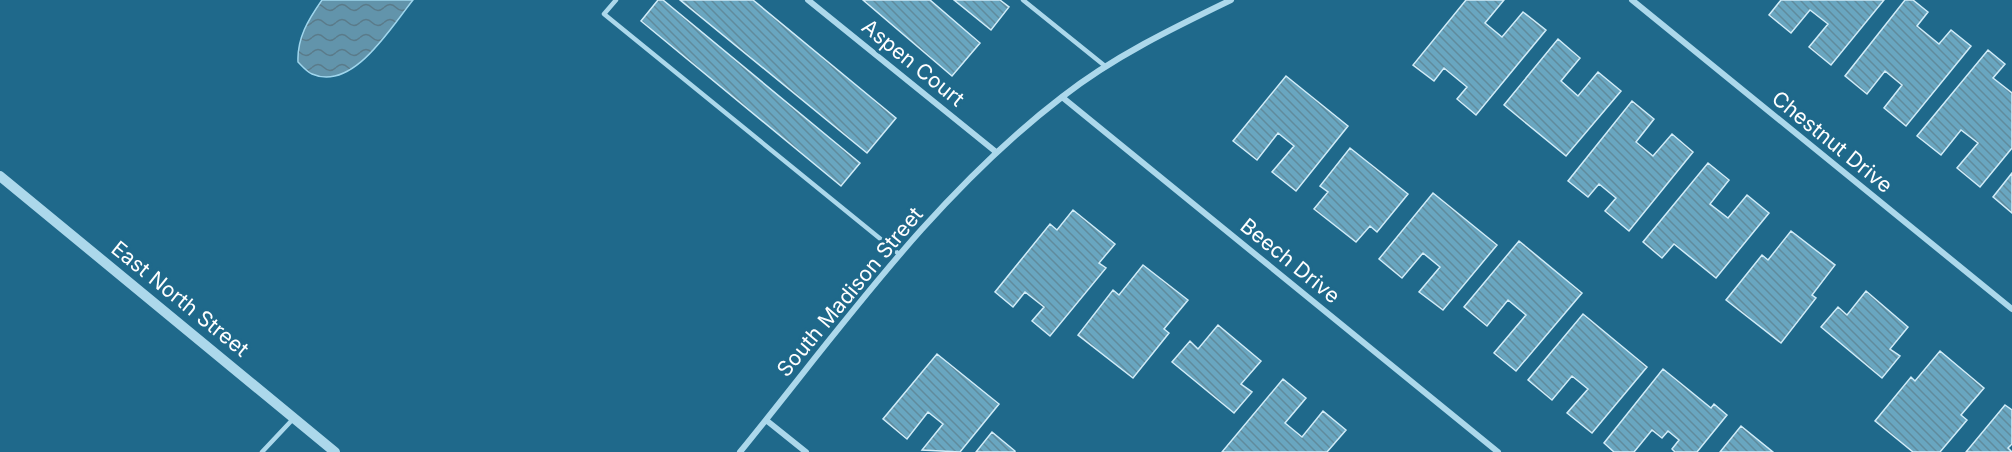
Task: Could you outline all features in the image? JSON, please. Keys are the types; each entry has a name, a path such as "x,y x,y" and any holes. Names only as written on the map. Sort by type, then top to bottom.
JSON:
{"street":[{"name":"Aspen Court","path":"808,0 996,152"},
{"name":"South Madison Street","path":"740,452 899,254 996,152 1062,97 1105,66 1230,0"},
{"name":"Chestnut Drive","path":"1632,0 2012,309"},
{"name":"Beech Drive","path":"1062,97 1497,452"},
{"name":"East North Street","path":"0,176 335,452"},
{"path":"766,420 806,452"}],"lane":[{"path":"616,0 604,14 899,254"},
{"path":"1023,0 1105,66"},
{"path":"262,452 294,418"}],"water":[{"path":"322,0 413,0 370,54 342,74 327,77 310,73 298,62 299,45 304,30"}],"building":[{"path":"658,0 663,0 860,163 841,186 641,21"},
{"path":"680,0 753,0 896,118 867,153"},
{"path":"863,0 930,0 980,43 952,76"},
{"path":"954,0 1000,0 1009,7 991,30"},
{"path":"1466,0 1504,0 1485,23 1502,37 1523,12 1546,30 1476,115 1457,99 1467,87 1444,68 1434,81 1413,65"},
{"path":"1781,0 1884,0 1831,65 1809,47 1828,24 1810,10 1791,33 1769,15"},
{"path":"1905,0 1913,0 1928,12 1917,26 1939,44 1951,30 1971,46 1906,126 1884,108 1902,85 1885,71 1867,94 1845,76"},
{"path":"1558,39 1580,58 1561,81 1578,96 1598,72 1621,91 1566,156 1504,105"},
{"path":"1988,50 2005,64 1993,78 2012,93 2012,148 1980,187 1957,168 1978,143 1961,130 1941,155 1917,136"},
{"path":"1286,76 1348,126 1296,191 1272,172 1294,146 1278,133 1257,160 1233,141"},
{"path":"1632,101 1654,119 1636,142 1653,156 1672,134 1693,152 1629,231 1605,211 1616,198 1599,184 1588,197 1568,181"},
{"path":"1350,148 1408,194 1377,232 1370,226 1356,242 1314,209 1328,192 1320,186"},
{"path":"1708,163 1729,180 1710,204 1728,218 1747,195 1769,213 1716,278 1674,244 1662,258 1643,242"},
{"path":"2012,173 2012,213 1993,197"},
{"path":"1433,193 1497,245 1443,310 1419,292 1440,267 1423,253 1402,278 1379,259"},
{"path":"1073,210 1115,244 1099,263 1106,268 1050,336 1032,321 1044,307 1025,292 1013,307 995,292 1050,224 1057,230"},
{"path":"1791,231 1835,265 1812,295 1816,298 1781,343 1726,300 1762,255 1768,260"},
{"path":"1519,241 1582,293 1516,371 1494,353 1526,315 1508,300 1487,326 1464,307"},
{"path":"1143,265 1188,300 1164,329 1169,333 1133,378 1078,335 1113,290 1119,295"},
{"path":"1866,291 1908,327 1890,349 1900,356 1882,378 1821,327 1838,307 1847,315"},
{"path":"1583,314 1647,367 1592,433 1567,413 1588,389 1572,376 1552,400 1528,380"},
{"path":"1218,325 1261,361 1241,384 1252,392 1234,413 1172,362 1190,341 1198,349"},
{"path":"1940,351 1984,388 1961,415 1967,420 1940,452 1913,452 1875,421 1911,377 1915,381"},
{"path":"937,354 999,404 960,452 922,450 943,424 928,412 907,439 883,419"},
{"path":"1663,369 1711,408 1714,404 1727,415 1697,452 1675,452 1672,449 1679,440 1668,431 1662,438 1652,430 1634,452 1614,452 1604,443"},
{"path":"1283,379 1306,398 1285,423 1302,437 1323,411 1346,430 1327,452 1222,452"},
{"path":"2005,405 2012,410 2012,444 2008,448 2012,452 1966,452"},
{"path":"1741,426 1773,452 1720,452"},
{"path":"992,432 1015,451 1015,452 976,452"}]}
